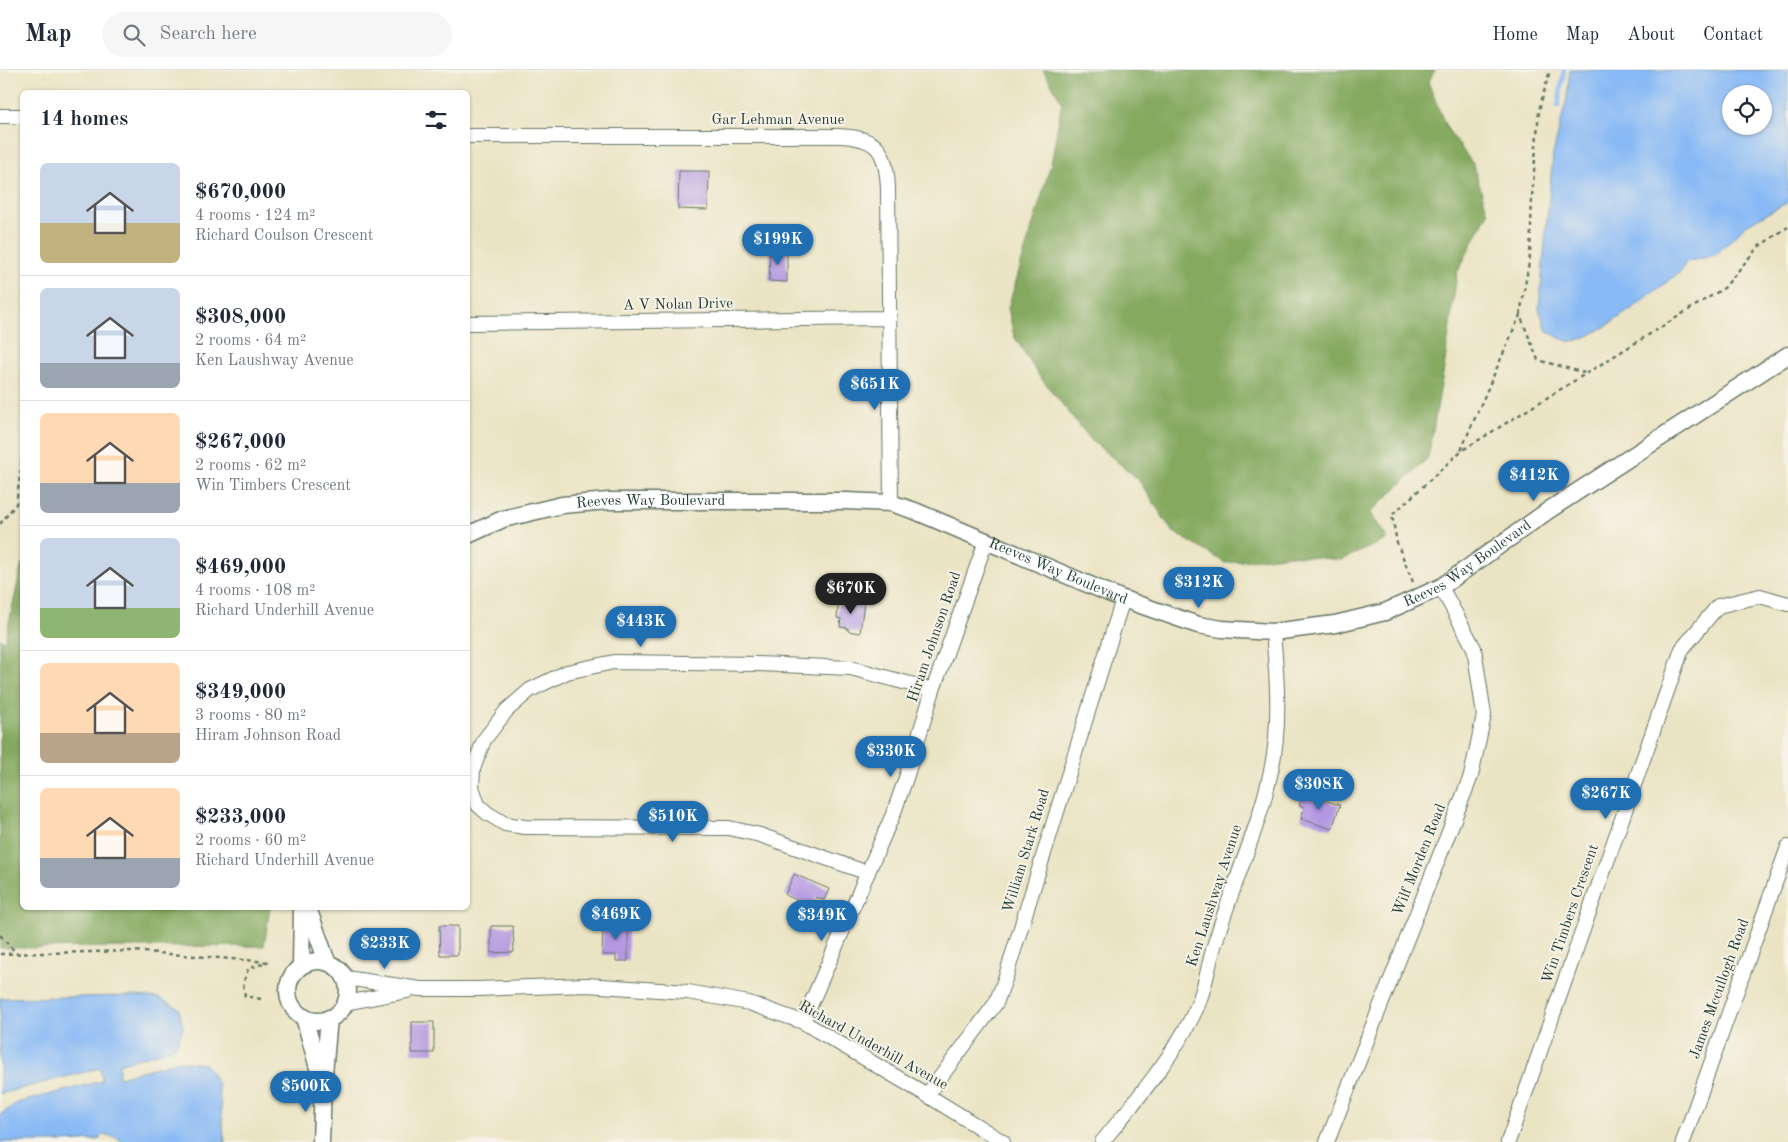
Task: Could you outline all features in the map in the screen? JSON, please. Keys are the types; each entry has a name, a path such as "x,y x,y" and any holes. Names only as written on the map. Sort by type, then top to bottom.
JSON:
{"street":[{"path":"0,116 20,116"},
{"name":"Gar Lehman Avenue","path":"470,136 838,136 858,137 876,147 882,154 887,177 891,504"},
{"name":"A V Nolan Drive","path":"470,323 888,318"},
{"name":"Reeves Way Boulevard","path":"470,534 503,519 562,505 609,501 837,501 891,504 914,511 1123,599 1198,625 1222,629 1273,632 1335,624 1385,612 1441,587 1549,510 1788,355"},
{"name":"Hiram Johnson Road","path":"803,1022 900,795 933,690 986,541"},
{"name":"Wilf Morden Road","path":"1327,1142 1471,776 1484,715 1474,648 1441,587"},
{"name":"Win Timbers Crescent","path":"1508,1142 1682,649 1718,606 1760,596 1788,604"},
{"name":"William Stark Road","path":"927,1094 996,1003 1123,599"},
{"name":"Ken Laushway Avenue","path":"1102,1142 1135,1102 1176,1045 1196,1009 1216,937 1261,810 1271,770 1278,686 1273,632"},
{"path":"868,873 760,835 729,828 525,827 505,824 478,805 472,787 473,769 484,740 507,710 530,690 566,672 614,662 758,664 851,668 933,690"},
{"name":"James Mccullogh Road","path":"1682,1142 1788,847"},
{"path":"301,966 302,910"},
{"path":"309,910 327,962"},
{"path":"309,962 327,962 341,971 346,978 348,986 346,1003 336,1015 329,1018 320,1020 304,1017 291,1002 288,992 290,982 301,966 309,962"},
{"name":"Richard Underhill Avenue","path":"346,978 420,989 586,985 688,992 749,1003 803,1022 927,1094 1003,1142"},
{"name":"Richard Underhill Avenue","path":"346,1003 420,989"},
{"path":"304,1017 323,1085"},
{"path":"321,1142 323,1085 329,1018"}],"path":[{"path":"1461,451 1520,315 1530,256 1532,196 1539,110 1550,70"},
{"path":"1419,597 1396,543 1392,515 1461,451 1724,288 1758,247 1788,227"},
{"path":"1520,315 1538,360 1586,373"},
{"path":"0,524 16,504 20,475"},
{"path":"0,935 17,954"},
{"path":"0,954 133,951 269,962 248,969 243,984 245,996 261,999"}],"green space":[{"path":"1043,70 1435,70 1428,82 1446,127 1473,164 1488,213 1457,273 1445,363 1428,458 1370,513 1388,539 1341,560 1291,555 1225,563 1172,531 1138,479 1091,440 1037,373 1014,336 1008,308 1051,164 1062,102"},
{"path":"20,572 20,910 270,910 264,946 0,948 0,639 5,641"}],"water":[{"path":"1570,70 1788,70 1788,202 1746,225 1716,255 1686,262 1679,273 1625,314 1593,334 1579,340 1568,341 1547,331 1539,309 1553,154 1567,97"},
{"path":"136,996 159,998 179,1008 183,1028 175,1048 119,1064 119,1077 179,1061 205,1064 218,1084 225,1142 123,1142 117,1138 103,1135 97,1140 0,1142 0,1115 16,1103 102,1081 100,1068 0,1094 0,998"}],"building":[{"path":"679,171 709,171 708,210 678,209"},
{"path":"770,250 787,250 787,282 769,281"},
{"path":"839,599 864,602 860,633 848,631 848,628 840,627 841,619 837,618"},
{"path":"1303,794 1340,805 1332,829 1301,819 1304,807 1299,805"},
{"path":"794,874 829,889 824,900 816,897 812,906 785,895"},
{"path":"603,923 628,924 628,961 616,961 616,955 602,955"},
{"path":"439,926 458,926 458,955 440,955"},
{"path":"491,926 513,926 514,952 491,953"},
{"path":"412,1022 434,1022 434,1053 412,1053"}],"waterway":[{"path":"1558,106 1564,70"}]}
